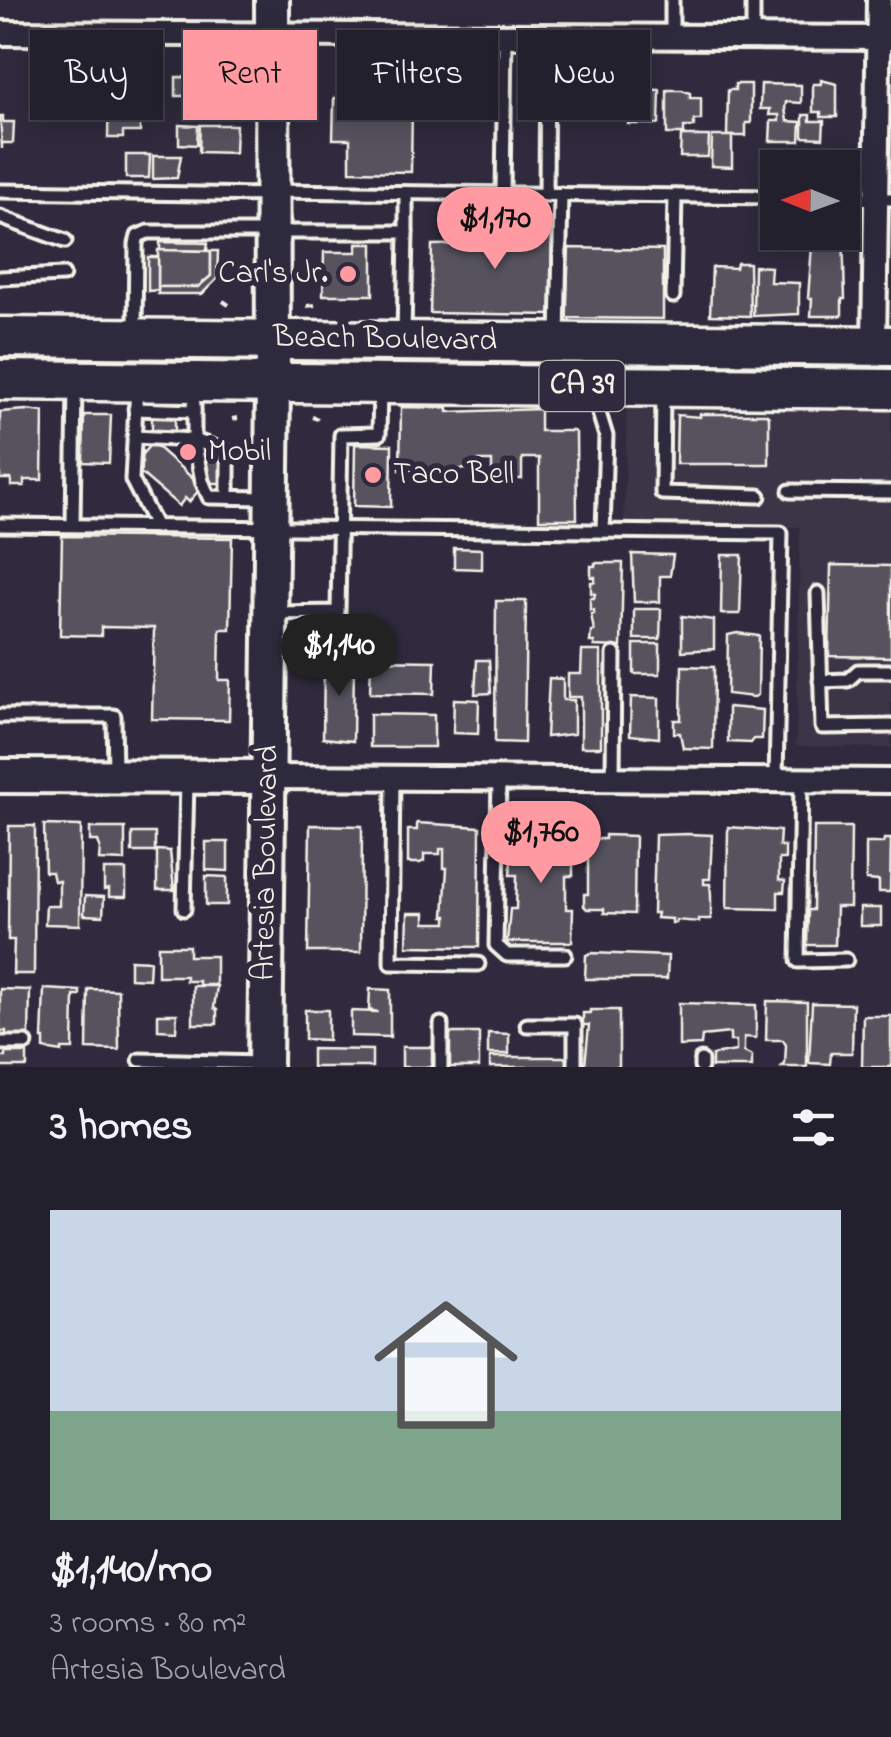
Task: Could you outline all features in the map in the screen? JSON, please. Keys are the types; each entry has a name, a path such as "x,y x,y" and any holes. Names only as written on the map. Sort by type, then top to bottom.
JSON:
{"main road":[{"name":"Artesia Boulevard","path":"272,0 272,30"},
{"name":"Artesia Boulevard","path":"265,1065 273,120"},
{"name":"Beach Boulevard","path":"0,336 882,346"},
{"name":"Beach Boulevard","path":"0,380 75,381 136,396 194,397 273,384 891,389"},
{"path":"0,776 268,777"}],"street":[{"path":"879,0 885,38 882,346"},
{"path":"0,33 183,35"},
{"path":"317,36 518,37"},
{"path":"650,37 885,38"},
{"path":"268,777 891,780"}],"lane":[{"path":"672,0 672,37"},
{"path":"753,0 753,38"},
{"path":"504,193 506,37"},
{"path":"546,120 546,195"},
{"path":"0,191 760,197"},
{"path":"404,340 406,192"},
{"path":"558,342 561,194"},
{"path":"673,296 675,196"},
{"path":"0,217 65,241"},
{"path":"135,338 138,236 148,232 406,232"},
{"path":"0,278 64,275"},
{"path":"73,526 75,381"},
{"path":"270,613 338,612 340,435 379,434 380,384"},
{"path":"590,386 606,436 603,532"},
{"path":"664,386 662,493 758,496"},
{"path":"136,396 132,480 156,527"},
{"path":"194,397 194,440 209,496 228,497 272,514 339,530 781,532 776,780"},
{"path":"134,437 194,440 228,452 228,497"},
{"path":"790,491 891,492"},
{"path":"0,524 156,527 272,514"},
{"path":"818,594 822,726 891,726"},
{"path":"613,779 614,654"},
{"path":"820,681 848,680 858,671 891,671"},
{"path":"0,716 114,716 114,776"},
{"path":"184,910 187,776"},
{"path":"393,778 391,963 478,964"},
{"path":"499,778 496,945 506,955 566,955"},
{"path":"801,780 798,961 846,960"},
{"path":"441,1024 441,1067"},
{"path":"528,1026 574,1025 575,1067"},
{"path":"0,1043 26,1043"},
{"path":"140,1060 265,1065"}],"path":[{"path":"223,301 229,305"},
{"path":"306,306 315,305"}],"shaded area":[{"path":"627,400 891,406 891,748 796,746 800,527 624,524"}],"building":[{"path":"176,77 183,77 183,96 176,96"},
{"path":"821,80 837,84 837,117 821,117 821,112 813,112 813,84 821,84"},
{"path":"735,84 751,84 751,123 746,123 746,136 727,136 728,90 735,90"},
{"path":"761,84 801,85 801,103 786,102 785,108 787,121 801,122 800,141 770,141 771,121 779,121 779,115 769,115 770,109 760,109"},
{"path":"650,90 660,90 659,124 628,124 628,120 650,120"},
{"path":"667,90 682,90 690,93 690,98 701,98 701,120 694,120 694,127 684,127 684,134 667,134"},
{"path":"334,98 337,120 412,120 411,172 350,171 350,139 333,139"},
{"path":"803,115 810,115 810,121 824,121 823,138 803,137"},
{"path":"0,116 3,122 14,122 13,143 2,143 2,149"},
{"path":"108,120 140,120 140,132 123,132 123,138 108,138"},
{"path":"179,125 198,126 197,145 179,144"},
{"path":"200,125 236,125 235,153 199,152"},
{"path":"681,136 709,136 708,157 680,157"},
{"path":"712,136 732,136 732,167 711,166"},
{"path":"126,155 150,155 149,178 126,178"},
{"path":"153,156 181,156 177,178 153,179"},
{"path":"477,221 526,221 526,227 552,227 551,315 430,313 432,245 477,244"},
{"path":"160,242 208,243 207,251 160,250"},
{"name":"Carl's Jr.","path":"357,244 373,244 373,295 323,295 324,252 357,252"},
{"path":"569,248 663,250 663,319 566,318"},
{"path":"158,250 211,251 211,276 198,287 158,287"},
{"path":"812,250 844,250 842,316 811,316 812,298 808,298"},
{"path":"211,251 218,251 217,279 202,294 158,294 158,287 198,287 211,276"},
{"path":"148,257 158,257 158,290 148,291"},
{"path":"737,263 749,263 750,316 710,315 712,267 736,268"},
{"path":"754,266 771,267 770,282 799,283 799,314 753,316"},
{"path":"401,407 448,408 448,412 540,409 540,431 576,433 577,519 539,519 539,458 522,458 522,479 492,479 492,461 476,461 476,469 400,470"},
{"path":"0,412 43,412 42,480 24,480 24,486 11,486 11,479 0,479"},
{"path":"766,414 769,464 676,464 677,415"},
{"path":"84,415 111,415 109,463 83,462"},
{"path":"152,415 175,415 175,434 152,433"},
{"name":"Taco Bell","path":"355,444 392,445 391,507 354,506"},
{"path":"150,445 155,445 199,484 200,489 189,502 185,498 179,506 136,469 142,462 138,459"},
{"path":"207,459 226,460 224,483 206,483"},
{"path":"62,536 232,538 230,629 220,629 219,680 230,680 229,720 152,719 154,628 101,627 101,636 60,635"},
{"path":"454,548 482,549 482,569 454,568"},
{"path":"632,554 673,555 670,576 660,576 660,602 634,602"},
{"path":"722,555 742,555 740,614 721,614"},
{"path":"623,563 621,647 594,646 590,642 594,610 590,610 590,598 595,594 591,593 595,577 591,577 591,566"},
{"path":"831,565 891,566 891,657 829,656"},
{"path":"496,601 526,601 524,743 495,742"},
{"path":"634,609 661,609 660,639 634,639"},
{"path":"682,616 714,620 714,649 682,651"},
{"path":"728,635 759,636 758,695 754,697 727,694"},
{"path":"634,644 660,644 660,674 634,674"},
{"path":"582,651 601,651 601,747 581,747 581,697 568,697 568,674 581,674"},
{"path":"354,658 353,741 323,738 324,659"},
{"path":"371,660 435,661 434,694 370,693"},
{"path":"477,660 489,660 491,693 475,694"},
{"path":"682,666 714,667 713,749 683,748 680,733 674,733 674,720 681,720"},
{"path":"549,678 563,679 563,700 574,700 574,734 546,737"},
{"path":"631,697 659,698 659,738 630,735"},
{"path":"454,699 479,700 478,734 453,733"},
{"path":"728,707 763,710 762,739 751,743 728,742"},
{"path":"370,714 434,715 434,747 370,747"},
{"path":"417,823 480,827 479,947 407,946 408,913 425,913 425,923 447,923 444,849 440,849 440,854 424,854 420,863 408,863 408,830 417,830"},
{"path":"44,825 81,826 80,925 45,924 46,906 59,906 59,881 54,881 52,872 45,872"},
{"path":"310,825 362,826 361,952 308,952"},
{"path":"9,826 35,826 34,974 13,974 14,940 8,940"},
{"path":"517,827 567,828 567,835 574,835 573,850 566,850 566,861 573,861 573,876 566,876 566,909 573,909 572,942 507,942 510,909 516,909 517,875 510,875 511,860 517,860 517,850 511,850 511,834 517,834"},
{"path":"728,827 780,831 779,846 785,847 785,859 779,859 779,880 785,881 784,892 778,892 778,909 727,908"},
{"path":"814,827 851,827 850,907 836,907 835,945 807,945 808,910 813,910"},
{"path":"90,828 125,828 125,861 99,860 100,847 98,841 90,841"},
{"path":"132,833 155,833 155,852 132,852"},
{"path":"605,835 635,836 634,914 604,913 604,909 584,906 584,894 588,894 585,843 589,839 605,839"},
{"path":"655,835 712,835 710,879 704,879 704,884 710,884 711,919 672,923 672,919 656,918 657,913 653,913"},
{"path":"884,839 891,839 890,892 879,892 879,881 866,880 866,843 883,843"},
{"path":"206,842 228,842 228,871 206,870"},
{"path":"157,850 170,851 174,890 157,890"},
{"path":"104,870 126,870 126,897 109,897 109,889 104,890"},
{"path":"206,876 227,877 227,905 206,905"},
{"path":"85,896 104,897 103,916 84,915"},
{"path":"860,908 881,908 881,926 860,926"},
{"path":"158,946 189,946 189,956 216,956 216,985 199,985 199,981 186,981 186,976 158,976"},
{"path":"586,955 668,956 667,979 585,979"},
{"path":"130,960 150,961 149,979 130,978"},
{"path":"193,986 217,986 217,1024 193,1024"},
{"path":"0,989 30,990 29,1037 6,1036 6,1031 0,1031"},
{"path":"44,989 80,991 80,996 74,996 73,1049 44,1049"},
{"path":"88,989 118,990 119,1050 87,1049"},
{"path":"370,989 390,990 390,1037 351,1036 351,1011 378,1012 369,1010"},
{"path":"767,1001 807,1002 807,1067 782,1067 786,1045 783,1040 766,1040"},
{"path":"679,1003 756,1005 756,1038 744,1037 744,1052 752,1056 752,1067 712,1067 712,1055 736,1051 736,1041 730,1041 730,1033 702,1036 701,1045 679,1046"},
{"path":"812,1003 853,1004 852,1053 831,1053 830,1064 809,1063"},
{"path":"305,1010 328,1010 328,1040 305,1039"},
{"path":"619,1010 619,1067 582,1067 589,1025 583,1025 583,1013"},
{"path":"158,1014 177,1014 176,1031 158,1030"},
{"path":"863,1016 891,1016 891,1067 862,1067"},
{"path":"450,1033 479,1033 479,1067 450,1067"},
{"path":"488,1033 509,1034 509,1054 488,1054"},
{"path":"402,1047 432,1047 432,1067 402,1067"},
{"path":"312,1049 372,1050 372,1067 312,1067"},
{"path":"6,1053 27,1053 27,1067 0,1067 0,1057 6,1057"},
{"path":"490,1057 563,1057 570,1059 570,1067 490,1067"}],"place":[{"name":"Carl's Jr.","path":"348,274"},
{"name":"Mobil","path":"188,452"},
{"name":"Taco Bell","path":"373,475"}]}
